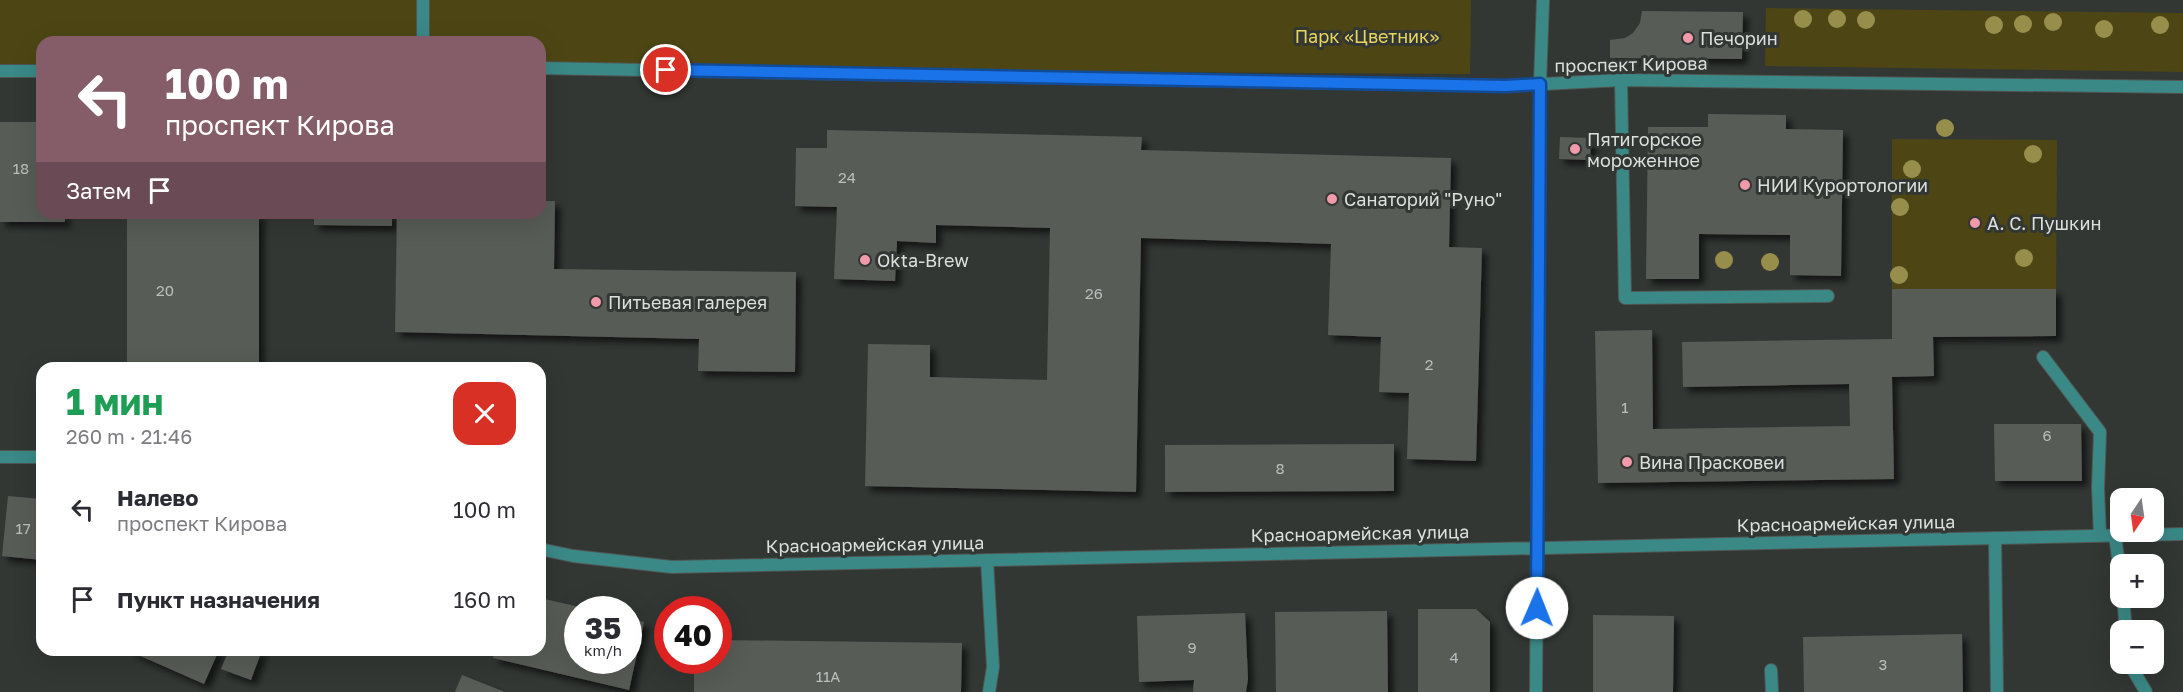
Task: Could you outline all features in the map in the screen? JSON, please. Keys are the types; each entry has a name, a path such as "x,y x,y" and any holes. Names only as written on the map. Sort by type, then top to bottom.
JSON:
{"street":[{"path":"423,0 423,36"},
{"path":"1536,692 1540,84 1543,0"},
{"name":"проспект Кирова","path":"546,68 1505,86 1620,80 2183,87"},
{"path":"0,71 36,71"},
{"path":"1620,80 1625,298 1828,297"},
{"path":"2043,357 2100,432 2098,488 2100,535"},
{"path":"0,457 36,457"},
{"name":"Красноармейская улица","path":"2164,534 2183,534"},
{"name":"Красноармейская улица","path":"546,550 573,556 672,567 2110,535"},
{"path":"1995,538 1997,692"},
{"path":"987,560 993,667 989,692"},
{"path":"1771,670 1772,692"},
{"path":"2135,674 2146,692"}],"green space":[{"name":"Парк «Цветник»","path":"0,0 1471,0 1470,74 546,68 546,36 36,36 36,69 0,69"},
{"path":"1766,8 2183,13 2183,72 1765,66"},
{"path":"1892,139 2057,140 2056,289 1892,289"}],"building":[{"path":"1642,11 1743,12 1742,59 1610,58 1610,40 1625,38 1633,33 1640,23"},
{"name":"НИИ Курортологии","path":"1708,114 1786,115 1786,129 1843,130 1841,276 1790,275 1790,235 1699,234 1699,279 1646,279 1648,127 1708,127"},
{"path":"0,122 36,122 36,219 65,219 65,222 0,222"},
{"path":"827,130 1142,137 1141,150 1451,158 1449,247 1482,248 1476,461 1407,459 1409,393 1379,392 1381,337 1328,335 1331,244 1141,238 1136,492 865,486 868,344 930,345 930,377 1047,380 1050,228 936,225 936,243 897,241 895,281 834,279 837,207 795,206 796,148 827,148"},
{"name":"Пятигорское мороженное","path":"1560,137 1591,138 1590,160 1559,159"},
{"name":"Питьевая галерея","path":"546,201 555,201 554,269 796,272 795,372 698,371 699,339 395,332 397,219 546,219"},
{"path":"127,219 259,219 259,362 127,362"},
{"path":"314,219 392,219 392,226 314,225"},
{"path":"1892,289 2056,289 2056,336 1933,337 1934,376 1892,377 1894,479 1598,483 1595,331 1652,330 1653,429 1850,426 1849,384 1683,387 1682,342 1892,339"},
{"path":"1994,424 2081,424 2082,481 1995,481"},
{"path":"1394,444 1394,491 1165,492 1165,445"},
{"path":"8,496 36,498 36,559 2,556"},
{"path":"546,599 564,603 564,674 633,674 629,690 493,658 494,656 546,656"},
{"path":"1418,609 1476,609 1490,622 1490,692 1418,692"},
{"path":"1387,611 1388,692 1276,692 1275,612"},
{"path":"1245,613 1248,679 1246,692 1193,692 1194,680 1139,682 1137,616"},
{"path":"1593,615 1674,616 1673,692 1593,692"},
{"path":"1962,634 1963,692 1804,692 1803,637"},
{"path":"732,640 962,643 961,692 694,692 694,674 732,674"},
{"path":"141,656 216,656 204,684"},
{"path":"226,656 260,656 251,680 221,669"},
{"path":"462,675 505,692 455,692"}],"place":[{"name":"Печорин","path":"1688,38"},
{"name":"Пятигорское мороженное","path":"1575,149"},
{"name":"НИИ Курортологии","path":"1745,185"},
{"name":"Санаторий \"Руно\"","path":"1332,199"},
{"name":"А. С. Пушкин","path":"1975,223"},
{"name":"Okta-Brew","path":"865,260"},
{"name":"Питьевая галерея","path":"596,302"},
{"name":"Вина Прасковеи","path":"1627,462"}],"route":[{"path":"666,70 1505,86 1540,84 1537,608"}]}
